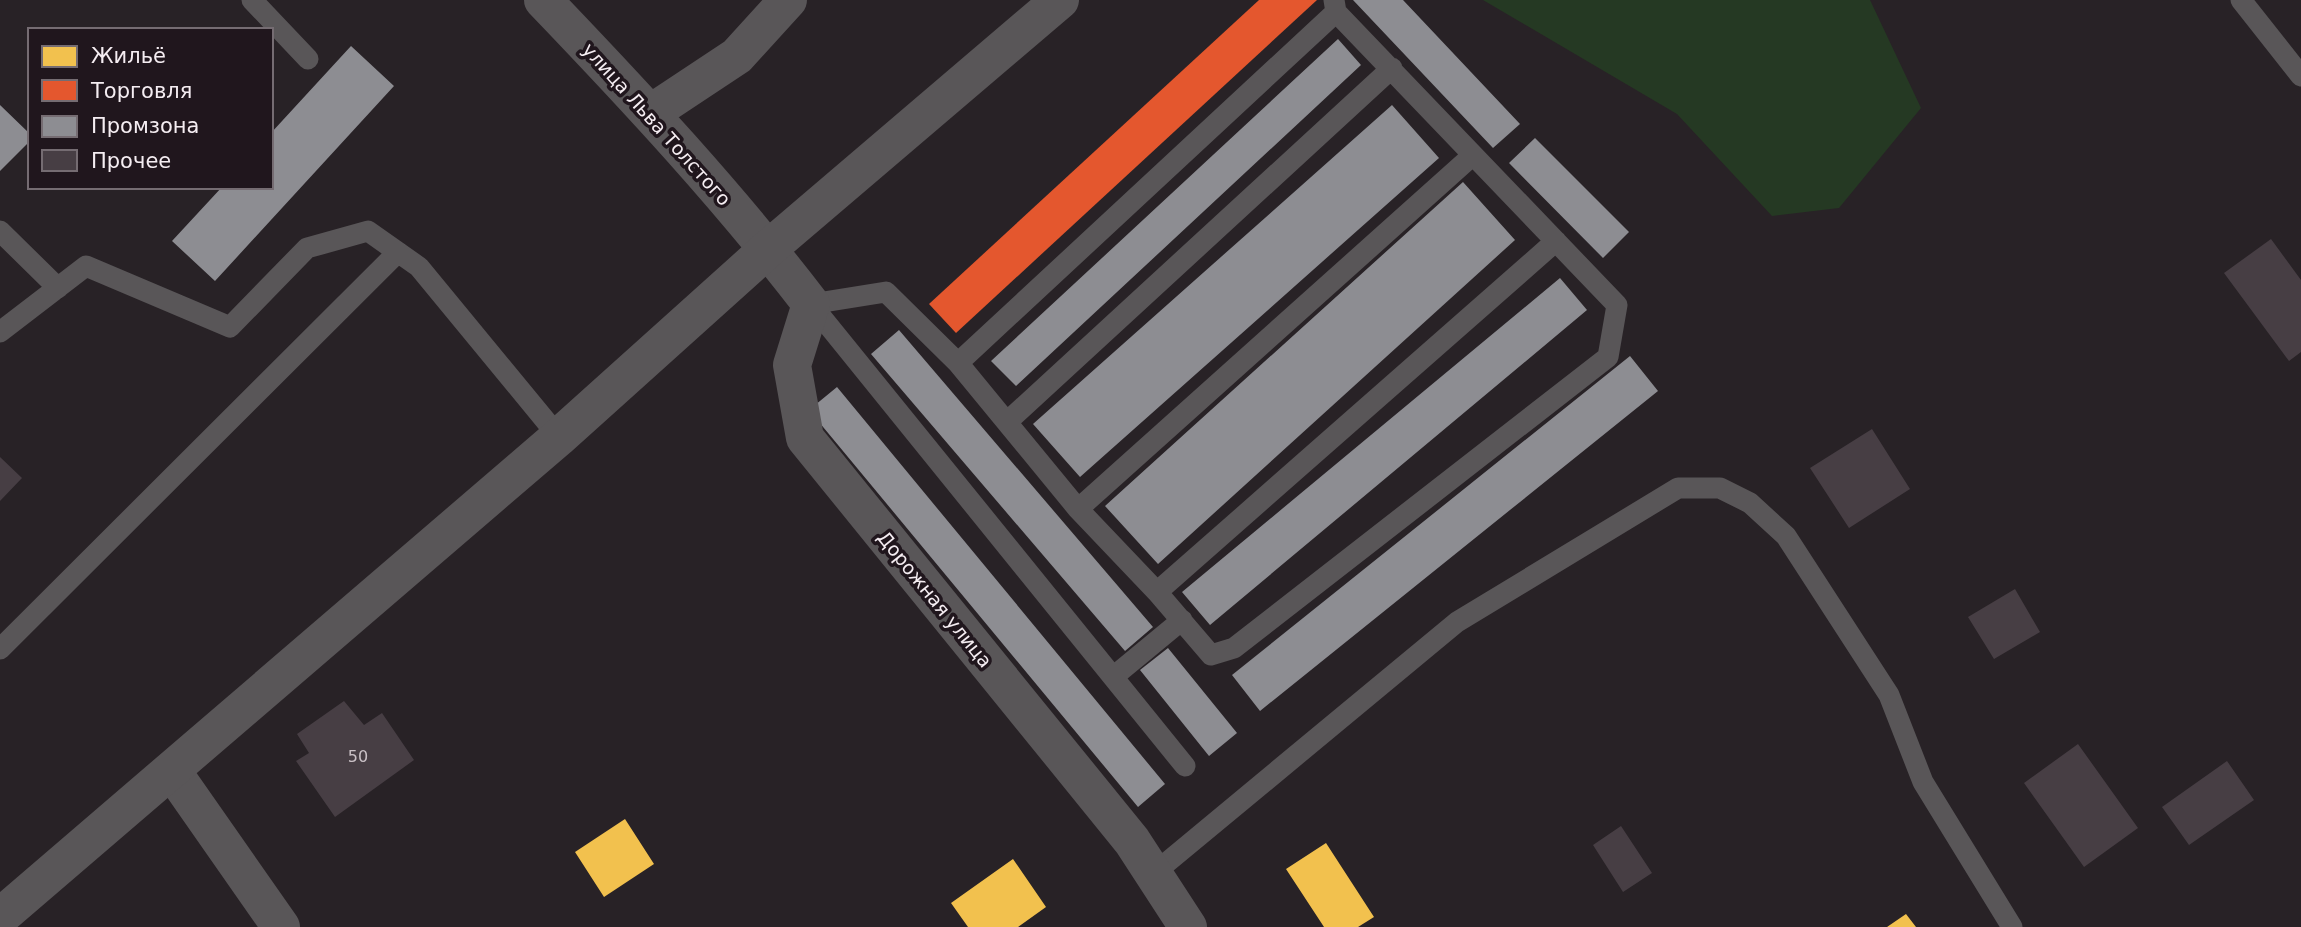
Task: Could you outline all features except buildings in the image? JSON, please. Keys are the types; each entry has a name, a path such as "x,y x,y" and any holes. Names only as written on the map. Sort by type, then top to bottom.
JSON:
{"street":[{"name":"улица Льва Толстого","path":"543,0 651,113 768,249"},
{"path":"651,113 737,56 789,0"},
{"path":"0,917 559,437 768,249 1060,0"},
{"path":"768,249 811,304"},
{"name":"Дорожная улица","path":"811,304 792,365 805,438 1132,841 1188,927"},
{"path":"172,771 281,927"}],"lane":[{"path":"253,0 308,59"},
{"path":"2241,0 2301,76"},
{"path":"958,363 1335,6 1617,305 1608,357 1234,648 1211,655 1157,592 1078,509 958,363 886,292 811,304 1185,765"},
{"path":"1008,421 1392,68"},
{"path":"1078,509 1473,155"},
{"path":"0,231 58,288"},
{"path":"0,332 86,266 230,327 307,248 368,231 419,267 559,437"},
{"path":"1157,592 1556,241"},
{"path":"0,649 398,252"},
{"path":"1153,874 1457,622 1678,488 1720,488 1750,503 1786,536 1889,695 1923,782 2012,927"},
{"path":"1113,677 1182,620"}],"green space":[{"path":"1483,0 1870,0 1921,108 1839,208 1772,216 1677,114"}]}
